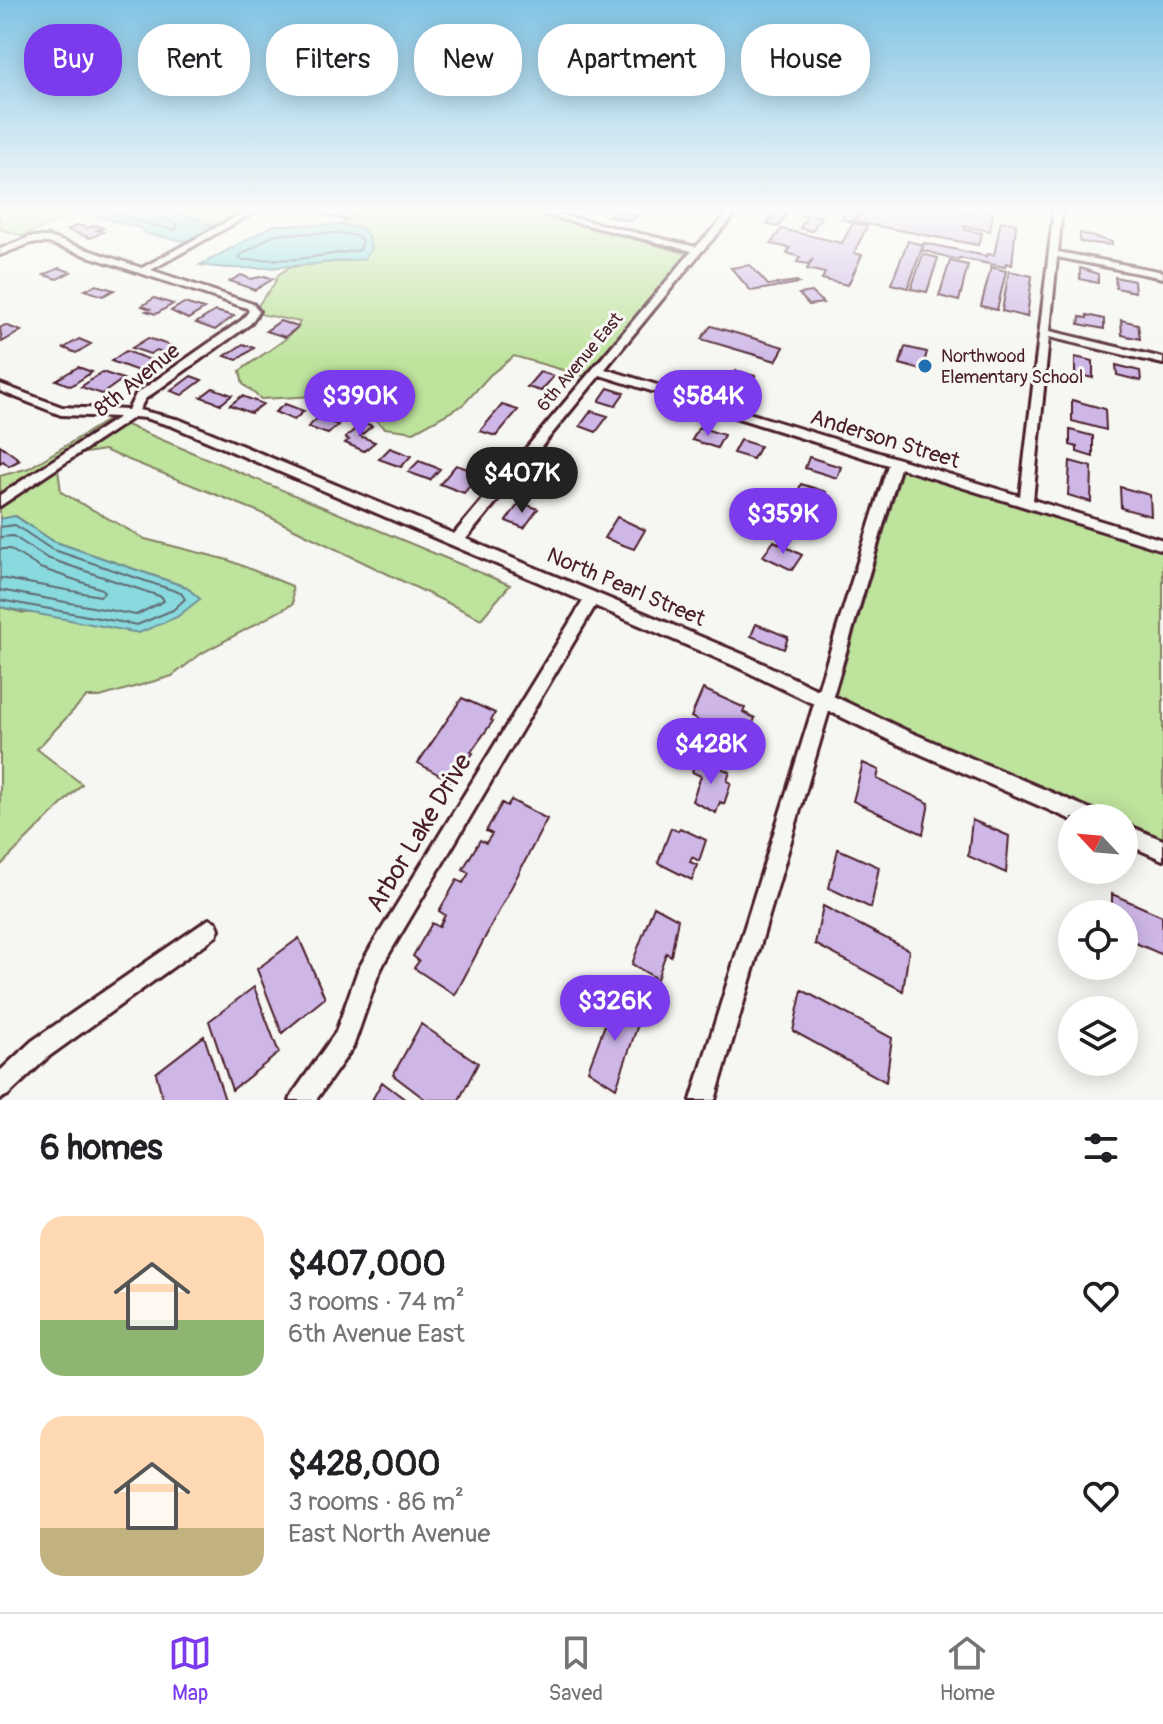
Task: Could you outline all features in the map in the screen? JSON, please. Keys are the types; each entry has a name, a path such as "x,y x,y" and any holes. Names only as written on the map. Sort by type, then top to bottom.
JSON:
{"street":[{"path":"111,260 143,271 162,260"},
{"name":"6th Avenue East","path":"456,541 689,260"},
{"path":"1026,503 1053,260"},
{"path":"1087,260 1163,275"},
{"name":"8th Avenue","path":"0,501 131,414 140,397 246,322 254,311 250,306 143,271"},
{"path":"1046,333 1163,361"},
{"name":"Anderson Street","path":"596,370 1163,545"},
{"name":"North Pearl Street","path":"0,387 61,411 154,416 176,423 741,661 823,701 1058,805"},
{"path":"703,1100 895,463"},
{"name":"Arbor Lake Drive","path":"302,1100 345,1039 369,970 379,952 592,599"},
{"path":"1138,839 1163,850"},
{"path":"0,1087 40,1049 209,929"}],"green space":[{"path":"349,260 683,260 584,376 514,356 490,375 463,405 414,432 385,428 362,409 316,396 261,399 243,384 240,371 282,341 300,322 260,314 258,306 278,275 290,267"},
{"path":"111,418 114,420 0,495 0,476 29,468"},
{"path":"124,424 510,585 481,619 257,511 104,450 79,454"},
{"path":"58,469 61,492 145,539 228,560 292,586 293,604 202,653 172,676 100,697 86,697 37,749 82,784 0,866 0,607 24,613 199,599 186,587 53,541 16,516 0,519 0,508"},
{"path":"902,470 1163,550 1163,841 1138,830 1138,804 1078,804 835,698"}],"water":[{"path":"209,260 350,260 261,268 200,265"},
{"path":"15,516 53,541 186,587 200,599 177,617 139,633 0,607 0,519"}],"building":[{"path":"812,260 860,260 848,285 822,279 825,273 807,269"},
{"path":"900,260 918,260 908,288 891,284"},
{"path":"921,260 937,260 927,292 911,289"},
{"path":"971,260 1012,260 1012,265 1006,263 1005,267"},
{"path":"950,261 968,265 959,301 939,296"},
{"path":"750,265 768,285 799,283 751,291 731,268"},
{"path":"991,267 1006,271 997,310 981,306"},
{"path":"59,268 71,272 57,279 44,275"},
{"path":"1080,268 1098,274 1098,283 1080,279"},
{"path":"1009,271 1032,276 1027,317 1002,311"},
{"path":"241,275 251,279 265,276 273,279 255,290 230,281"},
{"path":"1115,277 1134,281 1135,292 1116,288"},
{"path":"96,285 114,290 103,296 85,290"},
{"path":"812,292 823,303 809,305 799,294"},
{"path":"154,298 173,304 156,314 146,311 150,309 142,306"},
{"path":"184,303 204,309 188,319 171,311"},
{"path":"215,311 234,316 215,330 196,323"},
{"path":"1087,315 1104,319 1104,329 1079,324 1080,317 1087,318"},
{"path":"1121,320 1138,324 1140,339 1122,335"},
{"path":"280,321 298,327 285,337 266,331"},
{"path":"5,325 21,331 2,342 0,328"},
{"path":"711,326 784,347 776,361 701,339"},
{"path":"148,338 174,347 165,353 157,350 150,354 132,348"},
{"path":"79,339 91,344 76,353 64,348"},
{"path":"243,344 254,348 237,360 225,356"},
{"path":"905,347 927,352 922,370 900,364"},
{"path":"126,351 153,361 138,371 111,361"},
{"path":"1075,357 1093,361 1093,378 1075,374"},
{"path":"1116,365 1140,371 1141,381 1117,375"},
{"path":"78,367 92,372 71,386 56,380"},
{"path":"736,371 755,376 751,384 732,378"},
{"path":"102,372 123,379 102,394 81,387"},
{"path":"540,372 554,376 541,391 527,387"},
{"path":"191,376 202,380 182,395 171,391"},
{"path":"213,388 232,395 221,404 201,397"},
{"path":"608,388 624,393 615,406 599,401"},
{"path":"242,396 263,404 251,413 230,405"},
{"path":"1072,400 1105,409 1106,430 1072,421"},
{"path":"285,404 304,411 294,420 275,412"},
{"path":"502,405 518,410 496,436 480,431"},
{"path":"591,411 608,416 596,432 580,426"},
{"path":"318,418 338,425 328,434 308,427"},
{"path":"363,422 372,426 360,436 375,442 364,451 345,443 349,440 345,438"},
{"path":"699,427 724,435 717,448 692,440"},
{"path":"1070,430 1093,436 1093,457 1077,452 1077,447 1070,445"},
{"path":"740,440 760,446 753,459 733,453"},
{"path":"0,445 20,460 9,466 3,461 0,463"},
{"path":"390,448 411,456 401,467 379,459"},
{"path":"809,457 841,467 837,478 805,468"},
{"path":"419,461 440,469 430,480 408,472"},
{"path":"551,461 569,467 555,487 536,481"},
{"path":"1070,461 1092,467 1091,502 1068,495"},
{"path":"456,465 480,473 464,493 440,484"},
{"path":"801,484 826,492 820,509 795,500"},
{"path":"1120,487 1150,495 1151,516 1121,508"},
{"path":"520,502 538,509 524,528 506,521"},
{"path":"617,517 645,530 634,549 604,538"},
{"path":"774,541 802,555 792,570 763,556"},
{"path":"756,624 788,637 784,649 751,636"},
{"path":"703,689 745,708 743,712 755,718 744,749 729,742 732,737 721,732 719,737 702,729 704,724 691,717"},
{"path":"462,698 495,713 493,721 452,782 418,763"},
{"path":"696,761 706,766 707,761 730,772 727,781 731,783 724,804 720,802 716,813 692,801 701,776 692,772"},
{"path":"863,763 879,770 877,779 929,803 923,834 853,801"},
{"path":"511,800 547,819 455,995 414,968 419,961 413,956 432,923 439,927 445,915 439,911 457,880 463,883 469,873 463,869 480,840 486,843 492,834 486,831 502,803 507,806"},
{"path":"972,820 1009,836 1006,873 968,856"},
{"path":"671,828 678,831 680,828 706,840 699,861 692,857 690,862 697,865 692,880 658,863"},
{"path":"838,849 879,867 871,908 829,888"},
{"path":"1112,894 1126,900 1112,900"},
{"path":"1138,905 1162,916 1163,955 1138,944"},
{"path":"654,906 678,919 671,956 666,953 657,979 632,964"},
{"path":"823,906 909,950 903,991 815,944"},
{"path":"299,938 325,998 282,1033 257,969"},
{"path":"254,987 279,1053 232,1090 209,1021"},
{"path":"802,990 892,1038 886,1082 793,1031"},
{"path":"615,998 642,1013 616,1088 588,1070"},
{"path":"421,1024 478,1063 459,1100 426,1100 393,1075"},
{"path":"204,1036 225,1100 163,1100 156,1073"},
{"path":"382,1082 406,1100 372,1100"}],"place":[{"name":"Northwood Elementary School","path":"925,366"}]}
